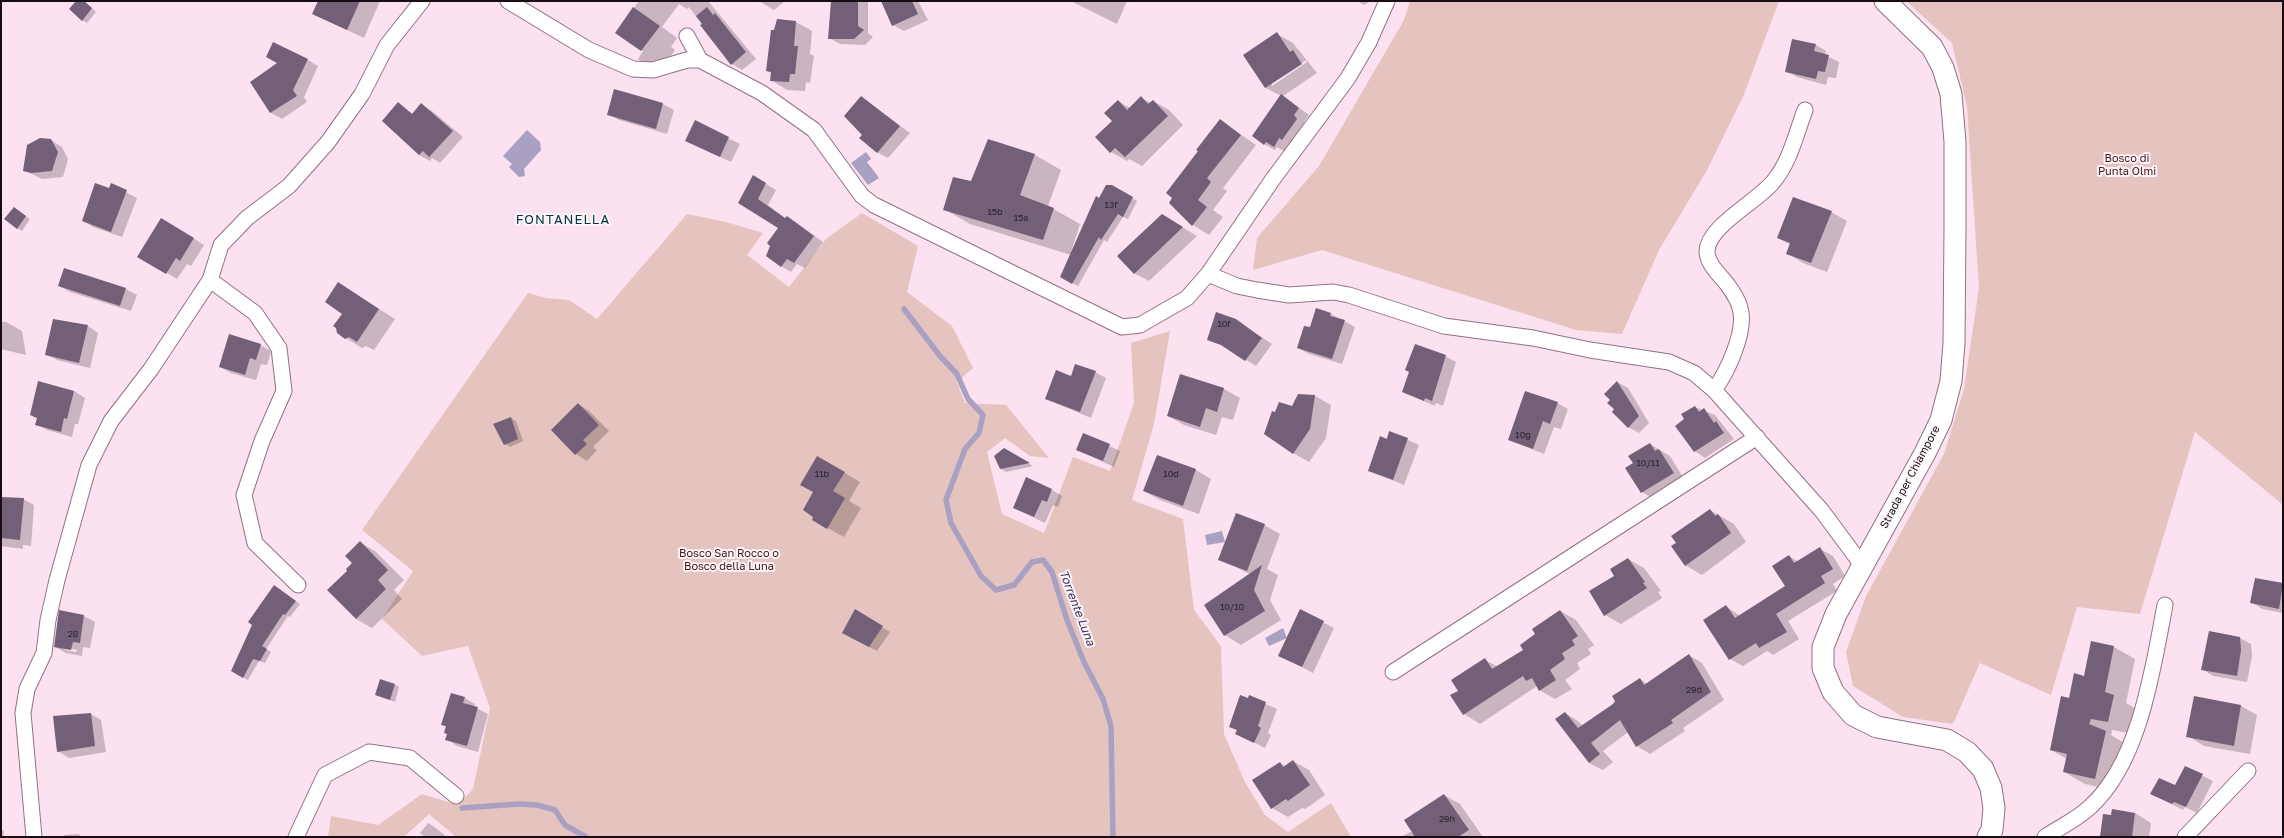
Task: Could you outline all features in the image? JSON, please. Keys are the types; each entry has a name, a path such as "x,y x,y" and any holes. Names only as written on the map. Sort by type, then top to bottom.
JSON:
{"street":[{"path":"34,837 23,713 27,689 44,653 48,620 57,580 89,465 111,422 151,369 210,280 221,246 247,218 289,186 328,142 362,94 387,45 422,1"},
{"path":"508,1 589,50 633,69 653,70 687,60 700,60 762,93 814,130 862,196 874,205 1122,327 1140,325 1187,298 1208,274 1273,179 1348,78 1369,42 1387,1"},
{"name":"Strada per Chiampore","path":"1885,1 1932,47 1944,68 1951,94 1955,142 1954,343 1951,381 1941,420 1925,453 1836,614 1823,647 1823,668 1833,692 1853,715 1877,727 1947,740 1967,752 1983,769 1991,788 1994,808 1992,830 1988,837"},
{"path":"687,36 700,60"},
{"path":"1714,390 1731,362 1738,337 1741,310 1736,298 1711,265 1707,250 1714,234 1727,220 1755,200 1774,181 1788,157 1805,110"},
{"path":"1208,274 1237,286 1282,294 1332,292 1349,295 1444,326 1533,338 1590,350 1670,362 1694,373 1714,390 1822,511 1862,565"},
{"path":"210,280 255,313 279,348 284,391 262,441 244,495 255,543 298,586"},
{"path":"1393,672 1757,437"},
{"path":"2045,837 2074,821 2092,806 2112,781 2128,754 2146,696 2165,605"},
{"path":"296,837 325,776 369,752 410,758 456,796"},
{"path":"2185,837 2215,803 2248,771"}],"green space":[{"path":"1410,1 1779,1 1743,97 1706,172 1659,250 1622,334 1576,330 1322,250 1253,270 1257,238 1319,166 1404,20"},
{"name":"Bosco di Punta Olmi","path":"1906,1 2283,1 2283,505 2195,432 2140,614 2077,607 2051,695 1980,663 1953,724 1903,717 1853,686 1846,652 1866,596 1944,454 1964,389 1979,288 1967,107 1952,43"},
{"name":"Bosco San Rocco o Bosco della Luna","path":"862,213 918,246 907,292 952,326 973,368 957,382 965,403 1006,405 1049,458 1030,456 1005,438 987,452 1002,514 1044,533 1073,457 1110,471 1134,403 1131,343 1170,331 1154,424 1132,500 1183,519 1194,610 1221,646 1224,734 1245,782 1265,815 1288,832 1331,803 1351,837 456,837 429,814 404,837 328,837 331,816 378,825 422,794 458,805 473,789 490,708 468,646 422,656 382,619 413,571 362,530 528,293 546,298 569,300 597,319 687,214 726,222 763,233 747,255 789,287 826,239"}],"shaded area":[{"path":"527,130 540,142 541,150 524,169 525,176 519,177 509,167 512,164 503,156"},
{"path":"866,152 871,159 867,162 879,178 868,185 851,163"},
{"path":"1222,531 1225,542 1207,545 1205,535"},
{"path":"1283,628 1287,638 1269,646 1265,638"}],"building":[{"path":"76,1 84,1 92,8 82,21 69,9"},
{"path":"318,1 360,1 347,30 312,14"},
{"path":"831,1 858,1 858,26 864,30 854,39 828,39"},
{"path":"881,1 912,1 918,14 892,26"},
{"path":"633,7 660,26 641,51 615,33"},
{"path":"707,7 713,15 715,13 746,52 731,65 700,25 702,24 696,16"},
{"path":"777,19 796,21 794,46 798,46 795,74 790,74 789,82 770,81 771,72 766,71 771,30 774,30"},
{"path":"1277,32 1290,52 1293,50 1302,64 1265,88 1243,55"},
{"path":"1792,39 1816,44 1814,51 1829,55 1825,72 1818,71 1816,79 1785,72"},
{"path":"273,42 308,59 293,90 297,96 270,113 250,82 277,63 266,57"},
{"path":"614,89 663,103 656,129 607,115"},
{"path":"1281,94 1299,108 1294,115 1297,119 1282,140 1279,138 1274,147 1266,142 1264,145 1252,136"},
{"path":"861,96 900,126 877,153 859,138 862,135 844,116"},
{"path":"1141,96 1148,104 1153,100 1168,116 1125,157 1115,148 1110,153 1095,137 1112,121 1104,113 1118,100 1127,110"},
{"path":"398,102 412,114 421,103 453,131 429,157 423,151 419,155 382,121"},
{"path":"1220,119 1241,135 1207,178 1211,182 1198,200 1207,207 1192,226 1169,203 1172,198 1166,193"},
{"path":"695,120 729,137 720,157 685,141"},
{"path":"40,138 51,139 58,152 52,171 31,173 23,171 27,145"},
{"path":"988,139 1035,154 1020,195 1054,208 1043,240 943,210 953,177 971,181"},
{"path":"753,175 766,183 758,199 785,218 787,216 814,236 794,263 787,259 781,267 766,256 770,246 767,243 778,228 738,203"},
{"path":"95,183 109,188 111,183 127,190 111,232 82,221"},
{"path":"1106,185 1112,185 1133,197 1123,217 1118,214 1101,240 1099,237 1072,284 1060,277 1096,196 1099,198"},
{"path":"1793,197 1832,211 1811,263 1786,254 1790,243 1777,238"},
{"path":"14,207 26,216 17,229 4,219"},
{"path":"1162,214 1183,227 1134,274 1117,256"},
{"path":"161,218 194,238 180,261 176,258 166,274 137,257"},
{"path":"64,268 126,288 120,306 58,286"},
{"path":"338,282 379,309 357,342 349,337 345,339 337,333 336,328 333,326 342,314 325,302"},
{"path":"1316,308 1331,313 1330,316 1345,320 1332,359 1297,348 1304,326 1310,327"},
{"path":"1216,312 1236,319 1262,338 1245,361 1221,345 1207,340"},
{"path":"53,319 88,325 79,363 45,355"},
{"path":"229,334 261,344 256,360 250,358 245,375 219,367"},
{"path":"1415,344 1446,355 1432,401 1425,398 1424,401 1402,392 1409,372 1405,370"},
{"path":"1075,364 1096,371 1080,412 1045,399 1056,370 1071,376"},
{"path":"1180,374 1224,388 1217,412 1206,408 1200,427 1167,416"},
{"path":"38,381 74,391 67,419 64,418 61,432 35,425 37,418 30,415"},
{"path":"1617,381 1639,416 1628,428 1612,412 1614,409 1607,403 1610,400 1604,394"},
{"path":"1525,391 1558,402 1550,424 1543,421 1533,449 1508,440"},
{"path":"1298,394 1315,395 1310,429 1293,454 1264,434 1272,411 1275,412 1279,402 1292,406"},
{"path":"578,403 599,425 583,440 587,444 575,455 551,430"},
{"path":"1695,406 1699,412 1704,408 1714,423 1716,421 1724,433 1694,452 1675,426 1684,419 1681,414"},
{"path":"511,417 518,439 504,445 493,424"},
{"path":"1389,431 1408,438 1393,480 1368,471 1380,436 1387,439"},
{"path":"1083,433 1110,444 1103,461 1076,450"},
{"path":"1650,443 1655,451 1659,449 1674,473 1641,493 1625,468 1633,463 1628,456"},
{"path":"1004,448 1030,463 1000,469 994,456"},
{"path":"1157,455 1196,469 1183,506 1143,491"},
{"path":"817,456 845,472 833,491 845,498 827,529 812,520 813,517 803,510 813,492 800,485"},
{"path":"1026,477 1052,489 1047,502 1042,500 1034,517 1013,508"},
{"path":"1,497 24,498 20,540 1,538"},
{"path":"1710,509 1715,516 1718,514 1731,533 1685,566 1671,546 1676,543 1671,536"},
{"path":"1236,513 1265,524 1247,571 1218,560"},
{"path":"360,541 388,570 378,580 386,589 356,619 327,590 347,571 346,569 352,563 345,556"},
{"path":"1820,547 1833,569 1821,576 1825,583 1776,614 1787,632 1759,648 1756,643 1729,660 1703,620 1726,605 1735,618 1785,586 1772,566 1789,555 1794,563"},
{"path":"1628,558 1645,582 1643,583 1647,588 1604,616 1589,591 1614,576 1610,569"},
{"path":"1262,565 1254,590 1265,611 1224,636 1204,605"},
{"path":"2255,578 2283,583 2279,609 2250,603"},
{"path":"274,585 296,601 285,615 283,614 262,646 267,649 260,661 253,659 243,678 231,671 252,625 248,622"},
{"path":"855,609 883,626 869,647 842,633"},
{"path":"1300,609 1324,621 1302,667 1278,656"},
{"path":"59,610 84,615 80,643 73,642 71,650 54,647"},
{"path":"1560,610 1578,636 1572,640 1575,645 1562,653 1565,659 1550,670 1556,680 1539,691 1532,678 1526,681 1523,676 1463,715 1450,695 1458,691 1451,680 1485,658 1492,669 1523,650 1520,645 1535,634 1532,629"},
{"path":"2209,631 2240,637 2241,650 2237,676 2201,670"},
{"path":"2091,641 2114,646 2105,692 2114,695 2108,722 2091,719 2089,724 2106,731 2095,779 2063,772 2067,754 2050,750 2061,696 2069,698 2074,673 2084,676"},
{"path":"1689,654 1711,692 1671,720 1673,723 1636,747 1620,720 1591,743 1600,754 1589,763 1555,719 1565,712 1578,728 1613,704 1615,701 1612,696 1640,678 1644,685"},
{"path":"380,679 395,684 390,700 375,695"},
{"path":"451,693 465,697 463,703 478,707 467,746 445,740 447,734 444,733 446,726 441,725"},
{"path":"1240,695 1248,698 1249,695 1266,702 1258,726 1261,728 1254,743 1235,734 1237,730 1229,727"},
{"path":"2194,696 2241,705 2234,746 2186,737"},
{"path":"91,713 95,746 57,752 53,716"},
{"path":"1293,760 1310,785 1288,801 1286,799 1271,809 1252,780 1280,762 1283,767"},
{"path":"2185,766 2203,774 2186,807 2174,802 2172,804 2150,794 2159,778 2175,785"},
{"path":"1444,794 1469,830 1458,837 1415,837 1404,820"},
{"path":"2112,809 2135,813 2132,837 2100,837 2103,814 2111,815"}],"waterway":[{"name":"Torrente Luna","path":"904,309 940,356 957,374 968,399 983,415 979,433 965,449 946,500 951,523 981,576 996,590 1014,585 1032,562 1043,560 1052,572 1067,620 1084,662 1103,699 1111,726 1113,837"},
{"path":"462,808 519,804 537,805 555,810 565,825 586,837"}],"district":[{"name":"FONTANELLA","path":"563,220"}]}
